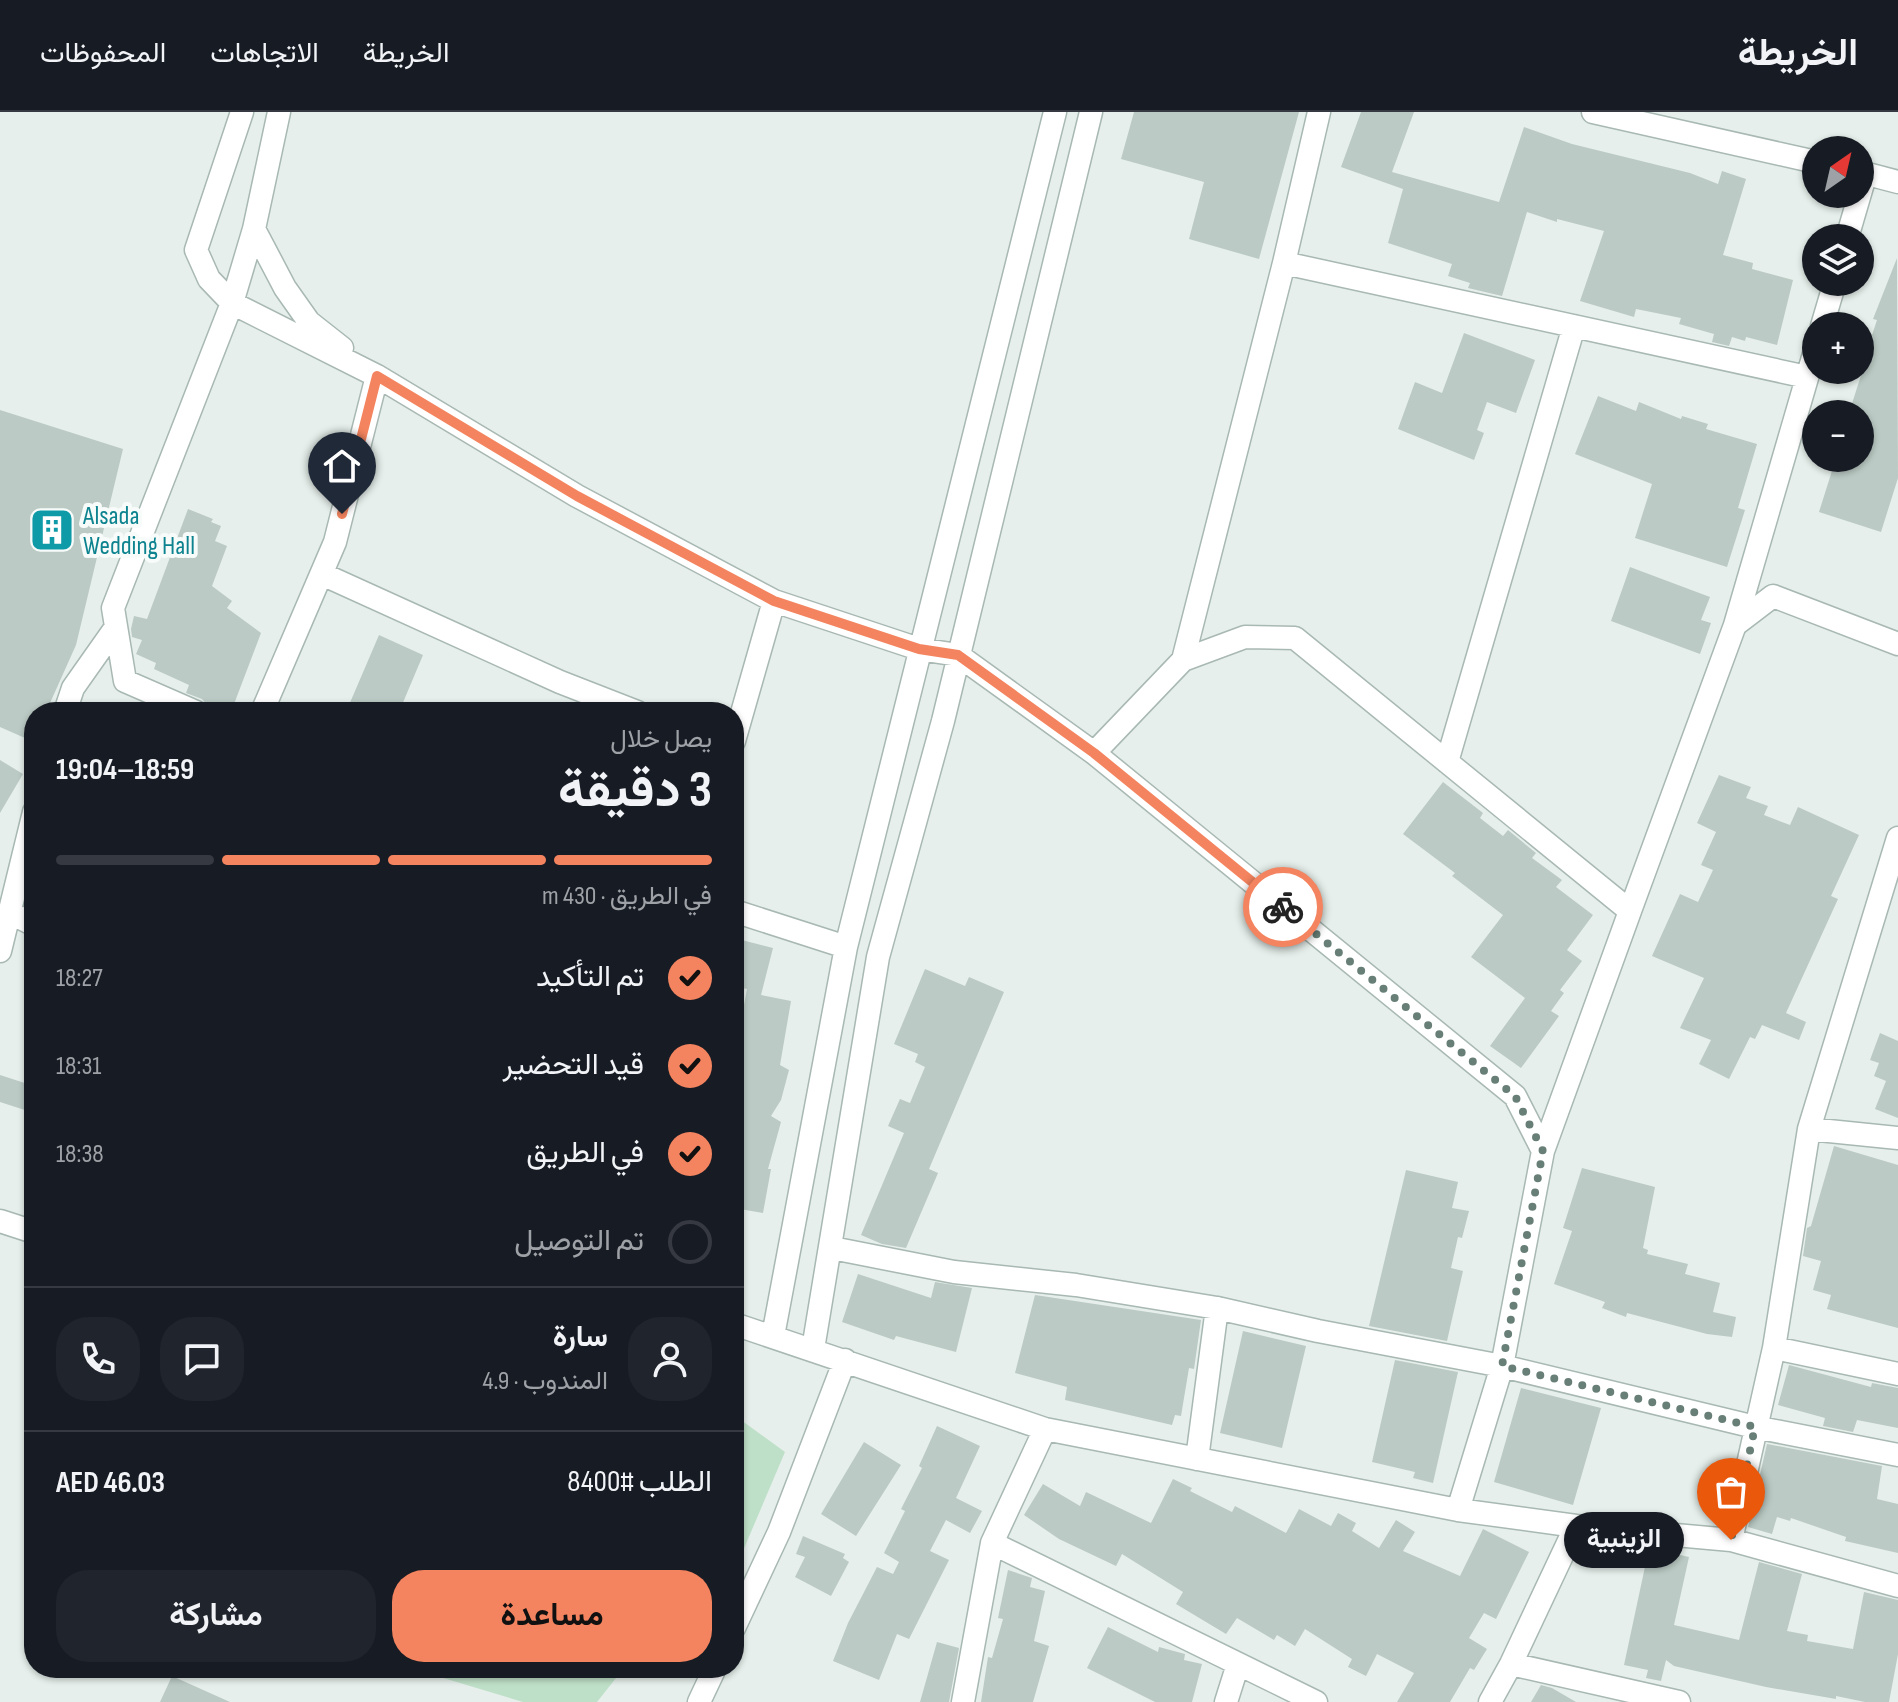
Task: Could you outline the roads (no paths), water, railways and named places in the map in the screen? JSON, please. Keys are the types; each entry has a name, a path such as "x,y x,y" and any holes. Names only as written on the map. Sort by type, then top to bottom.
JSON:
{"street":[{"path":"242,112 196,250 209,279 232,303 377,376 577,496 774,601 919,649 958,655 1094,753 1515,1096 1543,1151"},
{"path":"173,702 125,681 113,608 232,303 254,229 279,112"},
{"path":"773,1336 846,947 1055,112"},
{"path":"813,1349 878,957 943,721 1091,112"},
{"path":"1183,660 1284,263 1319,112"},
{"path":"1593,112 1802,159"},
{"path":"1874,175 1898,180"},
{"path":"254,229 285,288 309,322 377,376"},
{"path":"1284,263 1802,376"},
{"path":"1447,762 1574,326"},
{"path":"266,702 335,542 377,376"},
{"path":"1458,1510 1502,1366 1543,1151 1735,625 1805,384"},
{"path":"322,574 560,682 611,702"},
{"path":"1735,625 1773,596 1898,644"},
{"path":"744,706 774,601"},
{"path":"68,702 73,688 116,627"},
{"path":"1094,753 1183,660 1245,637 1295,638 1630,911"},
{"path":"1731,1540 1774,1348 1809,1129 1898,838"},
{"path":"0,951 8,900 24,846"},
{"path":"8,900 24,915"},
{"path":"744,914 846,947"},
{"path":"1809,1129 1898,1138"},
{"path":"0,1221 24,1229"},
{"path":"832,1248 954,1272 1076,1285 1217,1308 1394,1347 1502,1366 1755,1427 1898,1455"},
{"path":"1197,1459 1217,1308"},
{"path":"744,1327 1045,1429 1458,1510 1576,1526 1731,1540 1898,1586"},
{"path":"1774,1348 1898,1374"},
{"path":"744,1607 779,1532 845,1360"},
{"path":"963,1702 992,1543 1045,1429"},
{"path":"1490,1702 1576,1526"},
{"path":"992,1543 1316,1702"},
{"path":"1226,1702 1238,1664"},
{"path":"1511,1664 1679,1702"},
{"path":"699,1702 710,1678"}],"place":[{"name":"Alsada Wedding Hall","path":"52,530"},
{"name":"الزينبية","path":"1731,1540"}]}
